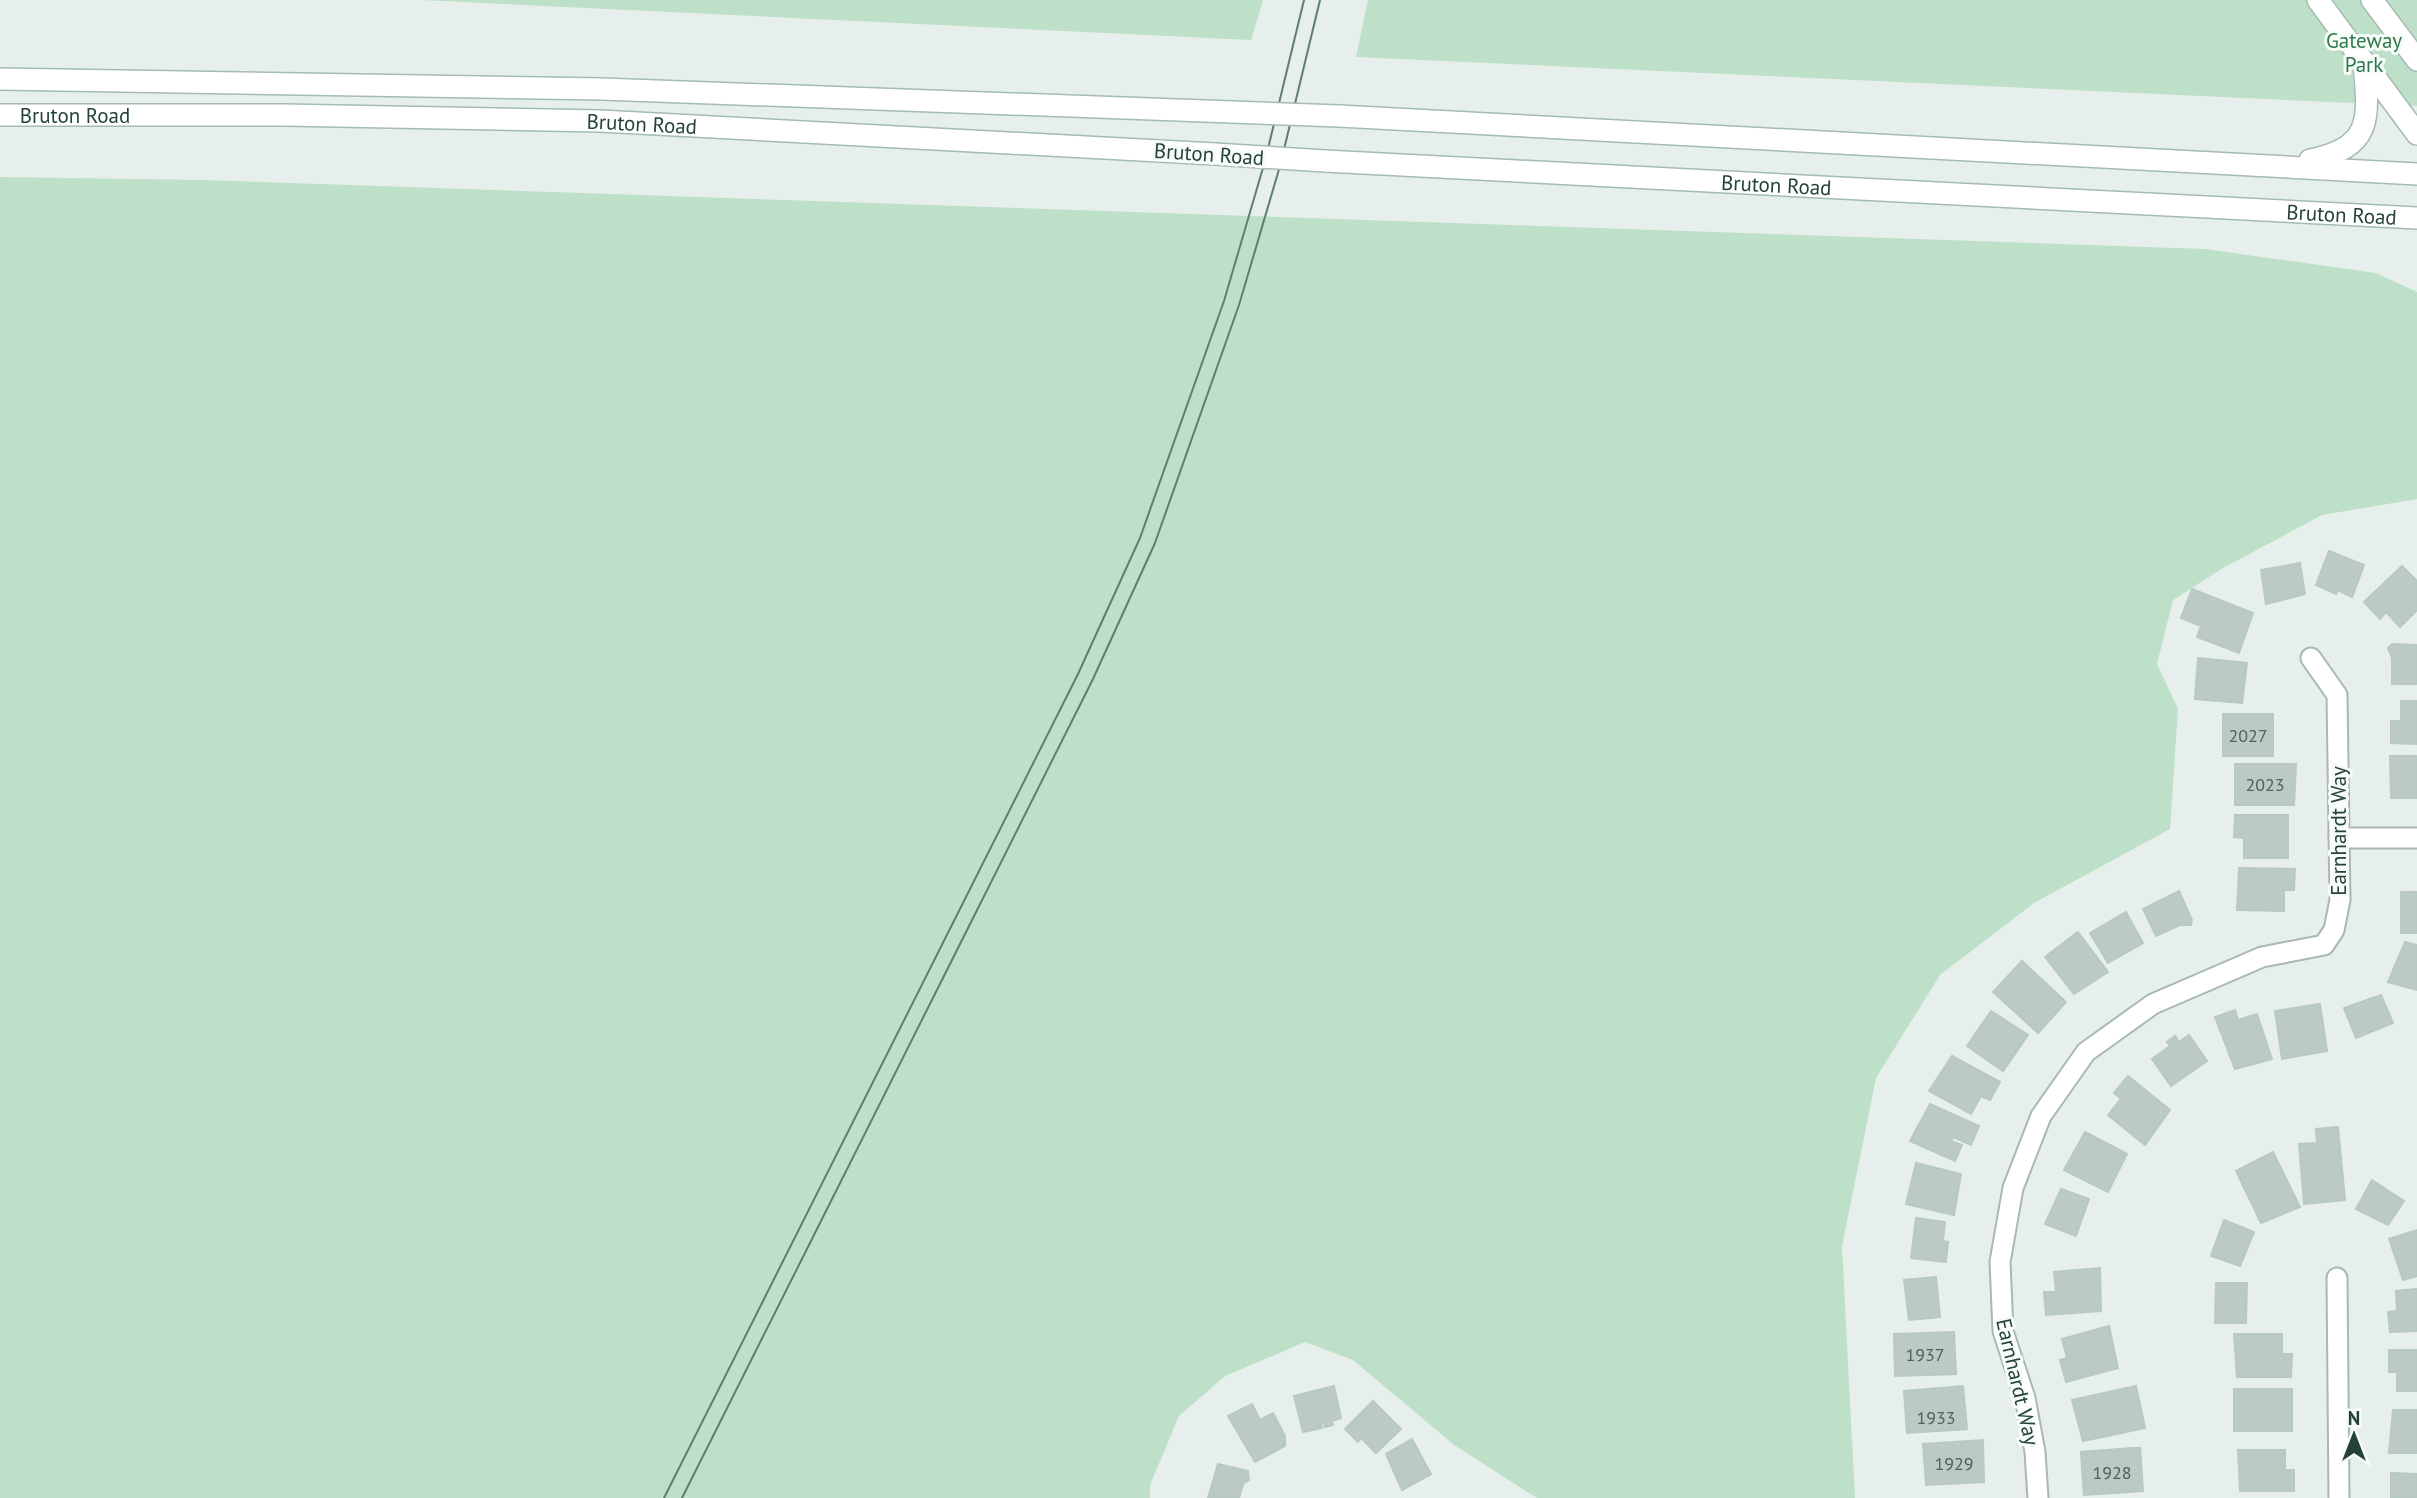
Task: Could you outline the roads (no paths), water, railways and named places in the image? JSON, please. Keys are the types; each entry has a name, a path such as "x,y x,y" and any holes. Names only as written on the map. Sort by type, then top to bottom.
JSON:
{"main road":[{"path":"2318,0 2417,134"},
{"path":"2372,0 2417,60"},
{"path":"2280,166 2338,154 2348,148 2361,132 2367,115 2364,63"},
{"name":"Bruton Road","path":"0,79 602,89 1339,116 2417,174"},
{"path":"282,84 284,115"},
{"name":"Bruton Road","path":"0,115 284,115 600,121 1325,162 2417,218"}],"street":[{"name":"Earnhardt Way","path":"2038,1498 2035,1452 2025,1398 2003,1331 2000,1262 2013,1188 2041,1116 2086,1052 2153,1004 2262,957 2324,945 2334,930 2340,900 2337,695 2311,658"},
{"path":"2339,838 2417,838"},
{"path":"2337,1278 2339,1498"}],"tram line":[{"path":"664,1498 1078,674 1140,538 1224,301 1265,161 1304,0"},
{"path":"682,1498 1093,679 1155,543 1239,305 1280,166 1320,0"}],"park label":[{"name":"Gateway Park","path":"2364,52"}]}
